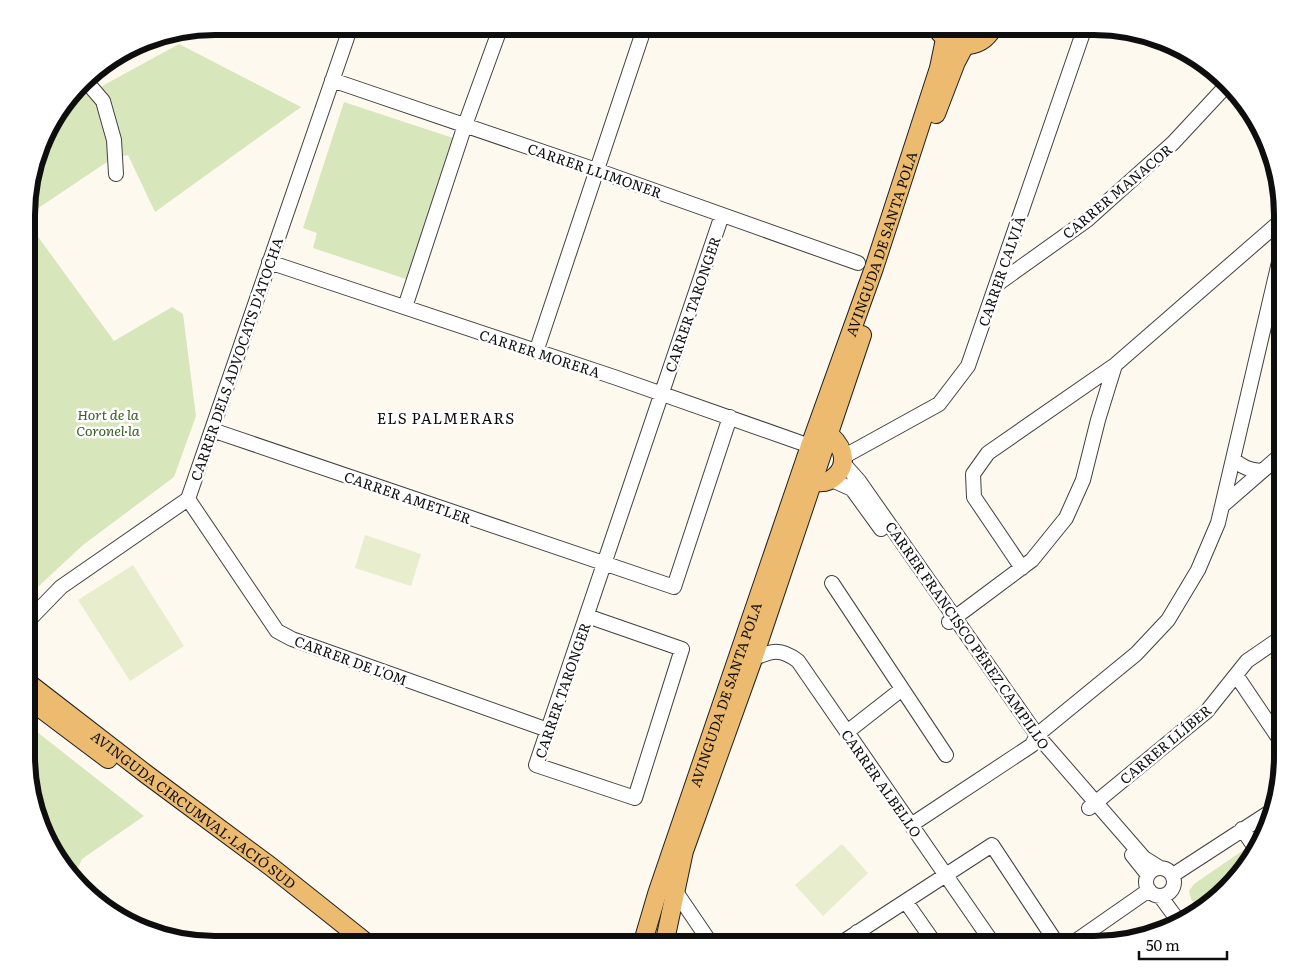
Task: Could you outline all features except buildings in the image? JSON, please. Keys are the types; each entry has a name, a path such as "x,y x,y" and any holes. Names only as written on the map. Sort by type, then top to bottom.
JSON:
{"main road":[{"name":"AVINGUDA DE SANTA POLA","path":"644,936 657,894 810,446 877,259 939,68 940,35"},
{"path":"943,35 958,45 965,46 976,44 989,35"},
{"name":"AVINGUDA DE SANTA POLA","path":"666,936 684,851 753,659 830,435 938,106 956,62 965,46"},
{"path":"810,446 821,436 830,435 842,450 843,460 838,475 832,480 814,481"},
{"name":"AVINGUDA DE SANTA POLA","path":"810,446 808,471 814,481"},
{"name":"AVINGUDA CIRCUMVAL·LACIÓ SUD","path":"35,688 270,866 354,936"},
{"name":"AVINGUDA CIRCUMVAL·LACIÓ SUD","path":"35,704 263,874 352,936"}],"street":[{"name":"CARRER DELS ADVOCATS D'ATOCHA","path":"35,614 61,587 188,498 348,35"},
{"path":"405,307 465,125 498,35"},
{"path":"536,352 642,35"},
{"name":"CARRER CALVIÀ","path":"843,460 939,404 968,366 1082,35"},
{"name":"CARRER LLIMONER","path":"332,80 596,170 858,263"},
{"path":"90,86 103,101 114,140 116,174"},
{"name":"CARRER MANACOR","path":"996,285 1087,220 1173,143 1223,90"},
{"name":"CARRER TARONGER","path":"587,616 682,649 635,798 536,765 722,216"},
{"path":"1022,568 974,497 974,474 988,453 1115,366 1274,227"},
{"path":"1262,238 1274,246"},
{"name":"CARRER MORERA","path":"270,262 614,377 810,446"},
{"path":"911,825 1035,740 1136,654 1168,620 1198,570 1218,523 1274,280"},
{"path":"952,620 1032,560 1066,518 1082,480 1115,366"},
{"path":"1085,386 1094,394 1102,407"},
{"path":"604,563 674,587 730,418"},
{"name":"CARRER AMETLER","path":"212,430 604,563"},
{"path":"1233,459 1243,467 1261,471"},
{"name":"CARRER FRANCISCO PÉREZ CAMPILLO","path":"843,460 1035,740 1092,805 1160,873"},
{"path":"1222,506 1274,460"},
{"name":"CARRER FRANCISCO PÉREZ CAMPILLO","path":"832,480 852,489 952,620"},
{"name":"CARRER DE L'OM","path":"188,498 277,631 292,639 548,730"},
{"path":"832,583 946,755"},
{"name":"CARRER LLÍBER","path":"1092,805 1207,711 1247,661 1274,642"},
{"name":"CARRER ALBELLO","path":"753,659 776,651 788,654 798,661 988,936"},
{"path":"1236,675 1274,731"},
{"path":"847,732 902,689"},
{"path":"1182,913 1176,903 1146,882 1242,830 1263,816"},
{"path":"1242,830 1252,843"},
{"path":"851,936 992,845 1052,936"},
{"path":"1085,936 1174,884 1160,873"},
{"path":"676,892 706,936"},
{"path":"1160,892 1176,916"},
{"path":"906,902 930,936"},
{"path":"857,932 860,936"}],"green space":[{"path":"179,44 301,107 155,212 128,155 113,158 35,210 38,180 54,135 65,115 80,96 89,87 93,91"},
{"path":"344,102 453,138 406,279 313,248 317,233 303,228"},
{"name":"Hort de la Coronel·la","path":"35,233 114,341 172,307 183,314 196,416 174,477 83,545 35,590"},
{"path":"365,535 421,554 411,586 355,568"},
{"path":"133,565 184,646 130,681 78,600"},
{"path":"35,730 144,816 82,859 77,871 65,856 49,825 38,791 35,768"},
{"path":"842,844 868,873 823,916 795,885"},
{"path":"1248,847 1244,856 1229,875 1195,905 1189,891 1194,884"}],"district":[{"name":"ELS PALMERARS","path":"446,417"}]}
